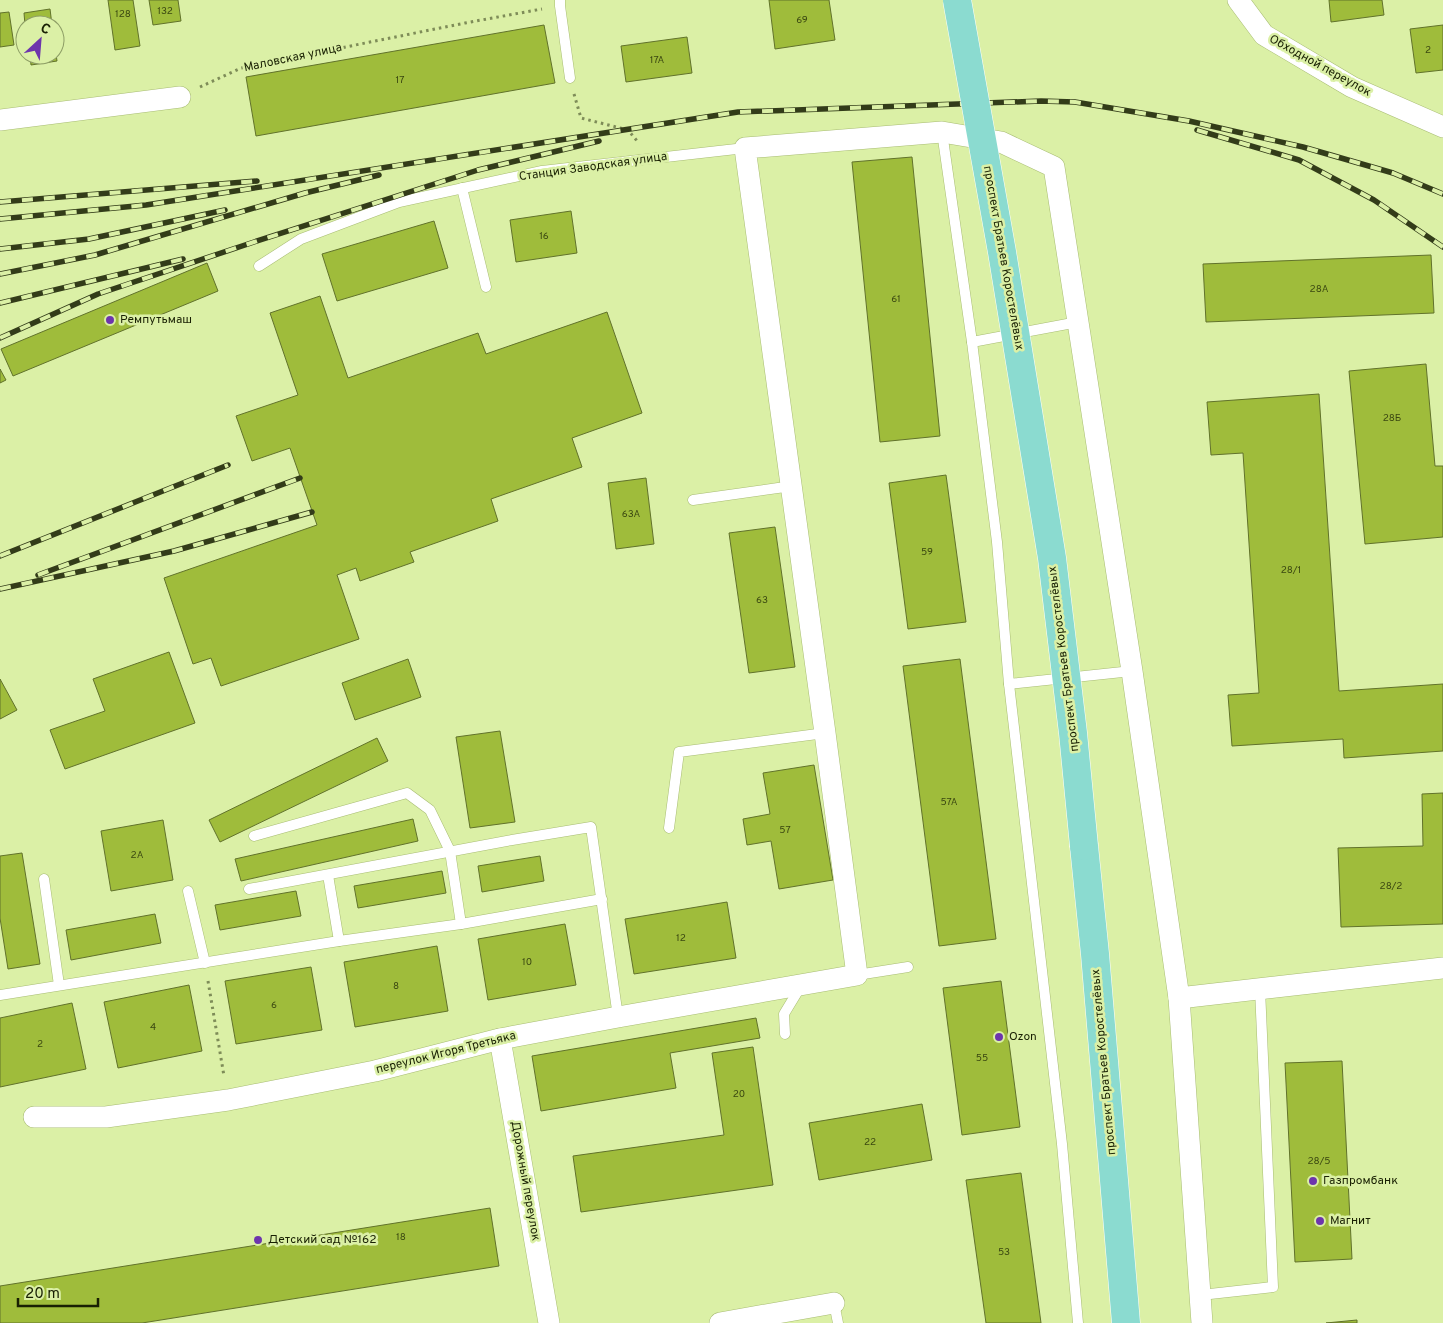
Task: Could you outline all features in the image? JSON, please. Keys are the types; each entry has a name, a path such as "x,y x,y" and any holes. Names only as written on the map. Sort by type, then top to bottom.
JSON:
{"main road":[{"name":"проспект Братьев Коростелёвых","path":"957,0 1002,252 1052,558 1073,733 1096,964 1126,1323"}],"street":[{"name":"Обходной переулок","path":"1238,0 1264,35 1352,87 1443,127"},
{"path":"0,120 180,97"},
{"name":"Станция Заводская улица","path":"745,148 942,132 1001,142 1054,167 1078,322"},
{"path":"745,148 857,975"},
{"path":"1078,322 1132,671 1179,998 1202,1323"},
{"path":"1179,998 1443,968"},
{"name":"переулок Игоря Третьяка","path":"34,1117 106,1117 228,1100 375,1071 500,1039 618,1016 857,975"},
{"name":"Дорожный переулок","path":"500,1039 550,1323"},
{"path":"720,1323 836,1313"}],"lane":[{"path":"560,3 570,78"},
{"path":"942,132 972,342 997,542 1009,684 1062,1144 1078,1323"},
{"name":"Станция Заводская улица","path":"259,266 301,239 399,202 542,171 745,148"},
{"path":"462,188 486,287"},
{"path":"972,342 1078,322"},
{"path":"692,500 792,486"},
{"path":"1009,684 1132,671"},
{"path":"669,828 678,752 825,733"},
{"path":"254,836 407,793 430,810 450,851 461,924"},
{"path":"249,889 591,826 618,1016"},
{"path":"328,874 339,941"},
{"path":"44,879 59,986"},
{"path":"188,891 205,963"},
{"path":"0,995 339,941 461,924 602,899"},
{"path":"857,975 908,967"},
{"path":"785,1034 784,1014 802,985"},
{"path":"1201,1295 1273,1287 1260,989"}],"path":[{"name":"Маловская улица","path":"180,97 241,68 560,3"},
{"path":"570,78 581,118 628,130 651,158"},
{"path":"205,963 228,1100"}],"building":[{"path":"108,0 133,0 140,46 115,50"},
{"path":"149,0 178,0 181,21 153,25"},
{"path":"769,0 829,0 835,40 775,49"},
{"path":"1329,0 1382,0 1384,15 1331,22"},
{"path":"50,9 51,15 24,15 24,13"},
{"path":"9,12 14,45 0,47 0,13"},
{"path":"544,25 555,83 256,136 246,77"},
{"path":"1443,25 1443,70 1416,73 1410,29"},
{"path":"687,37 692,73 626,82 621,46"},
{"path":"912,157 940,436 880,442 852,162"},
{"path":"571,211 577,253 516,262 510,220"},
{"path":"434,221 448,268 337,301 322,254"},
{"path":"1431,255 1434,313 1206,322 1203,264"},
{"name":"Ремпутьмаш","path":"207,263 218,291 13,376 1,349"},
{"path":"320,296 348,378 478,333 486,354 607,312 642,413 572,438 582,467 491,499 498,521 410,552 414,562 360,581 356,568 337,575 359,639 221,686 211,658 193,664 164,578 317,525 290,448 252,461 236,416 298,395 270,313"},
{"path":"1426,364 1435,466 1443,466 1443,537 1365,544 1349,371"},
{"path":"0,369 6,380 0,383"},
{"path":"1319,394 1339,691 1443,684 1443,751 1344,758 1343,739 1232,746 1228,695 1259,693 1243,453 1211,455 1207,402"},
{"path":"946,475 966,622 908,629 889,483"},
{"path":"646,478 654,544 616,549 608,483"},
{"path":"775,527 795,667 749,673 729,533"},
{"path":"169,652 195,723 65,769 50,730 105,711 93,679"},
{"path":"408,659 421,697 355,720 342,683"},
{"path":"960,659 996,939 939,946 903,666"},
{"path":"0,679 17,710 0,719"},
{"path":"500,731 515,822 470,828 456,737"},
{"path":"377,738 388,761 220,842 209,820"},
{"path":"814,765 833,880 779,889 771,841 747,845 743,819 770,814 763,773"},
{"path":"1443,793 1443,924 1341,927 1338,848 1423,846 1422,794"},
{"path":"413,819 418,841 241,881 235,859"},
{"path":"163,820 173,880 111,891 101,831"},
{"path":"22,853 40,964 8,969 0,918 0,856"},
{"path":"540,856 544,881 482,892 478,866"},
{"path":"442,871 446,893 358,908 354,886"},
{"path":"296,891 301,916 220,930 215,905"},
{"path":"727,902 736,958 634,974 625,919"},
{"path":"155,914 161,943 71,960 66,930"},
{"path":"565,924 576,985 488,1000 478,939"},
{"path":"437,946 448,1011 355,1027 344,962"},
{"path":"311,967 322,1030 236,1044 225,981"},
{"path":"1001,981 1020,1127 962,1135 943,988"},
{"path":"189,985 202,1051 118,1068 104,1002"},
{"path":"72,1003 86,1069 0,1087 0,1018"},
{"path":"756,1018 760,1038 670,1053 676,1088 541,1111 532,1056"},
{"path":"753,1047 773,1185 581,1212 573,1156 724,1135 712,1053"},
{"path":"1342,1061 1352,1259 1295,1262 1285,1063"},
{"path":"922,1104 932,1160 819,1180 809,1123"},
{"path":"1021,1173 1041,1323 986,1323 966,1180"},
{"path":"490,1208 499,1266 142,1323 0,1323 0,1286"},
{"path":"1357,1320 1357,1323 1326,1323"}],"railway":[{"path":"0,219 146,205 738,112 1041,101 1075,102 1189,121 1303,147 1393,173 1443,194"},
{"path":"1197,130 1299,160 1374,200 1443,247"},
{"path":"0,338 98,294 254,242 478,170 599,141"},
{"path":"0,274 95,255 305,193 379,175"},
{"path":"0,202 257,181"},
{"path":"0,249 89,239 225,210"},
{"path":"0,303 183,259"},
{"path":"0,556 228,465"},
{"path":"38,575 300,478"},
{"path":"0,589 174,551 312,512"}],"place":[{"name":"Ремпутьмаш","path":"110,320"},
{"name":"Ozon","path":"999,1037"},
{"name":"Газпромбанк","path":"1313,1181"},
{"name":"Магнит","path":"1320,1221"},
{"name":"Детский сад №162","path":"258,1240"}]}
